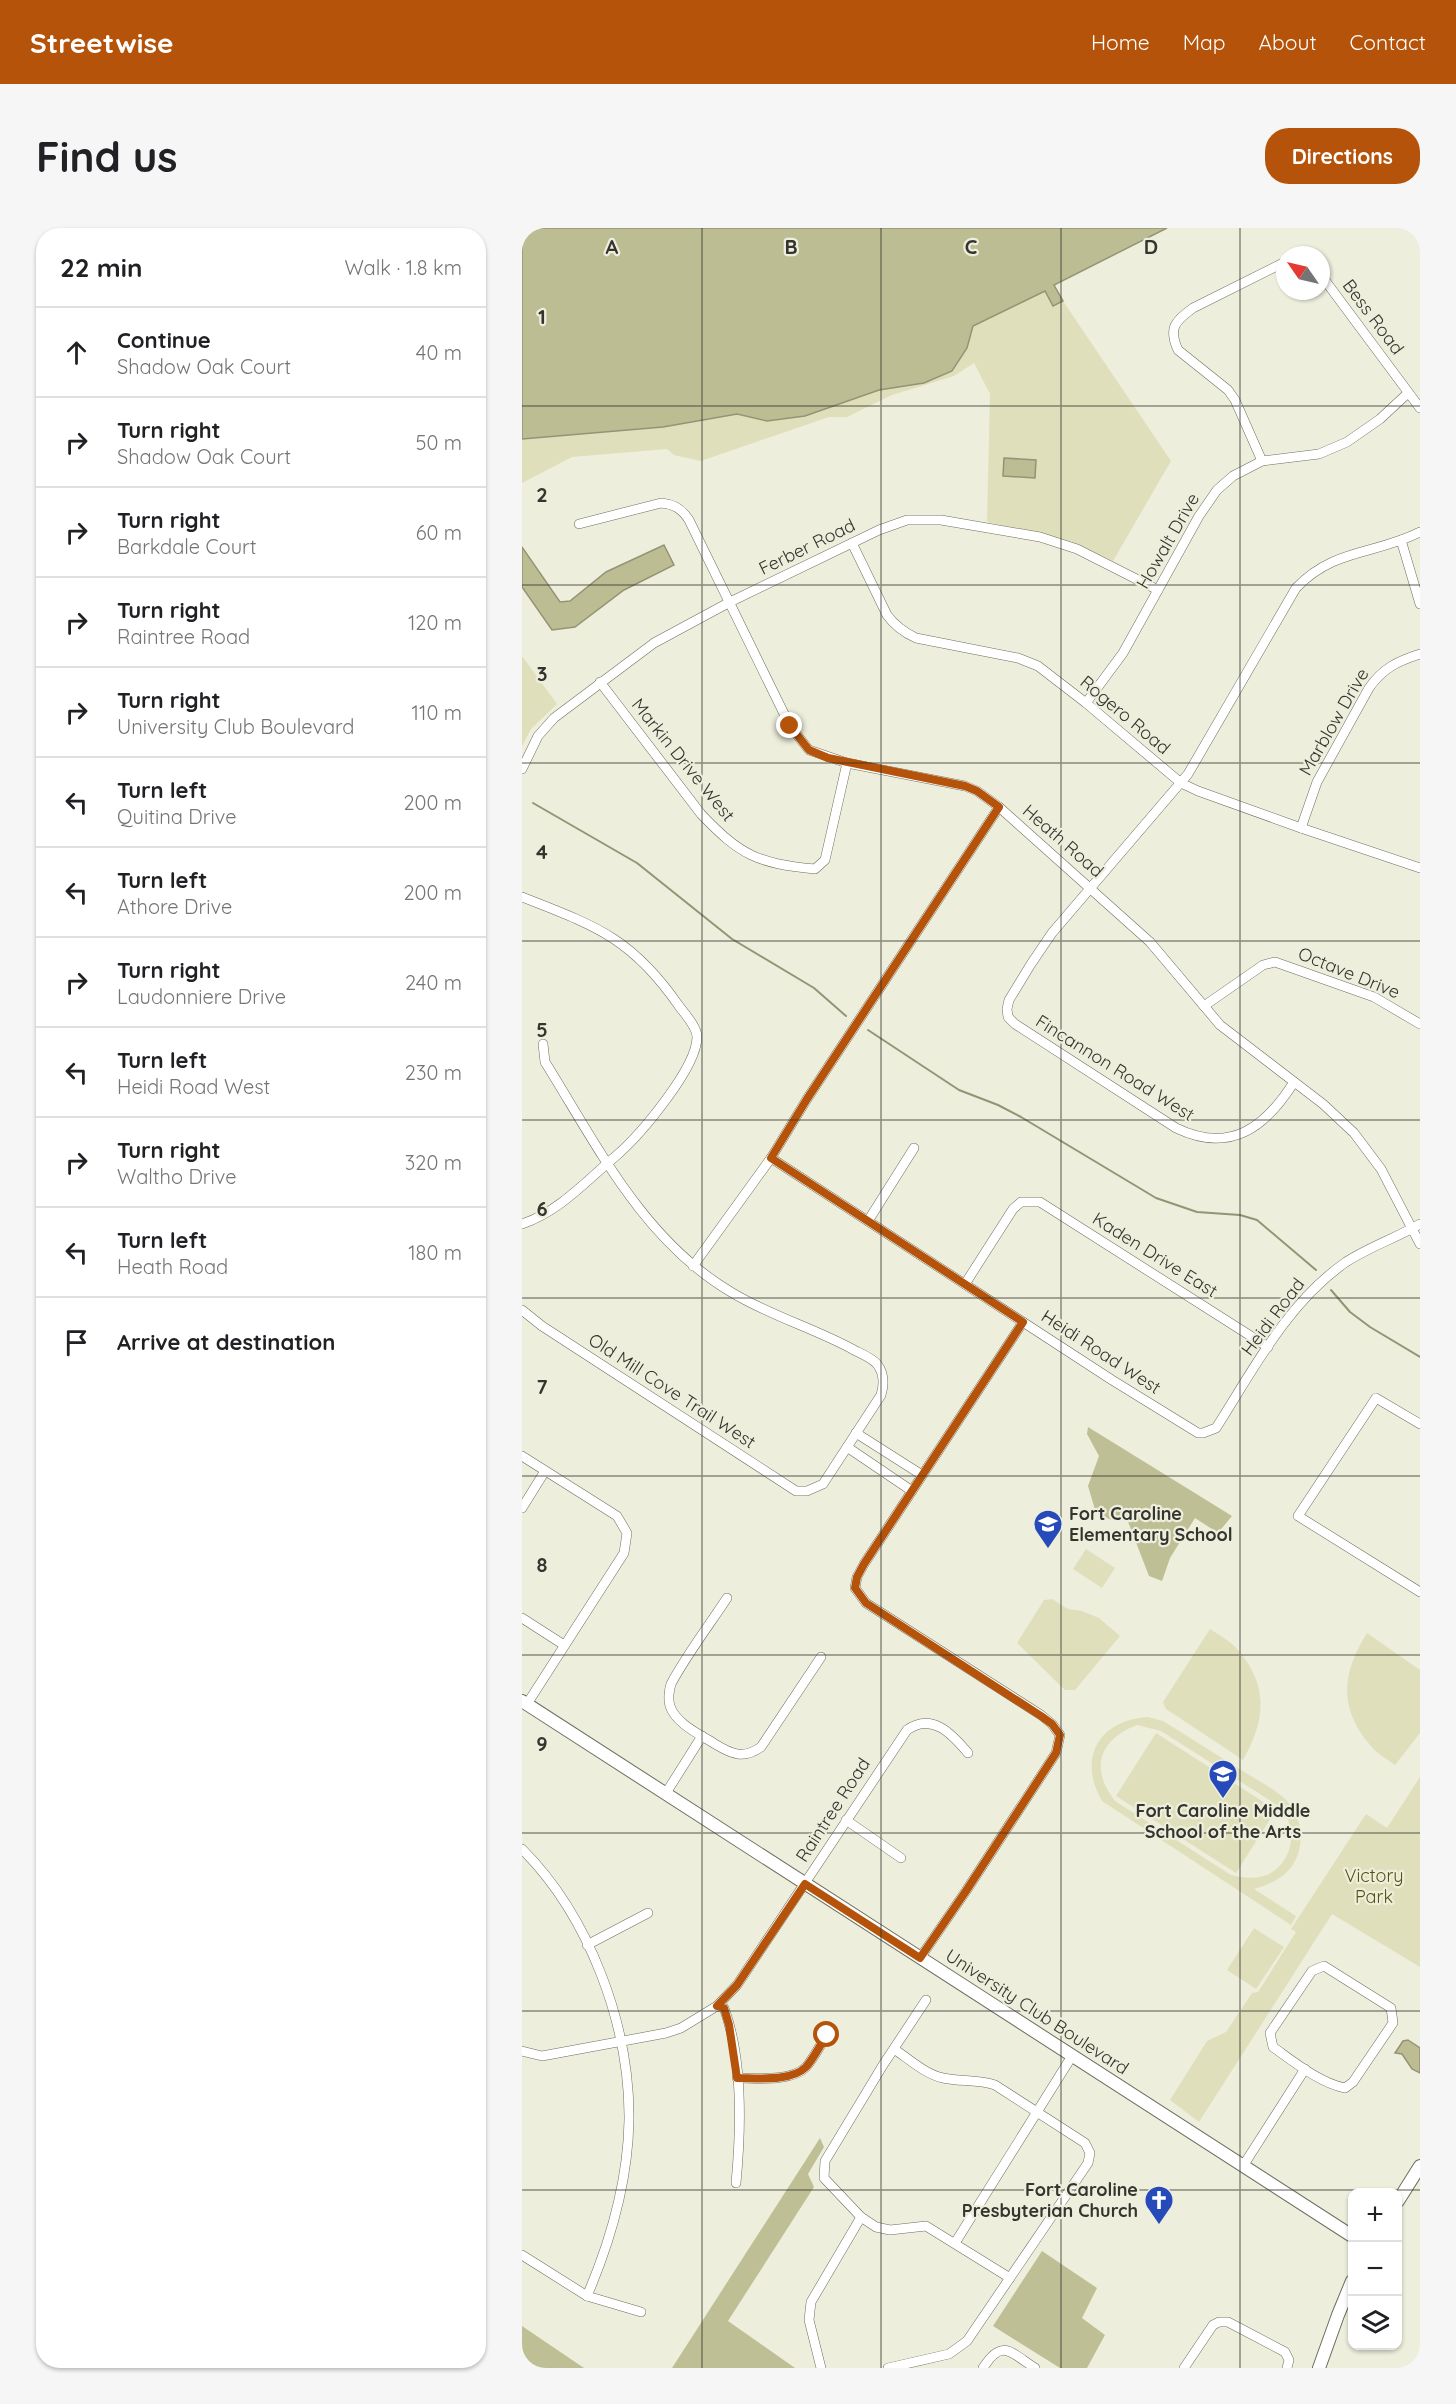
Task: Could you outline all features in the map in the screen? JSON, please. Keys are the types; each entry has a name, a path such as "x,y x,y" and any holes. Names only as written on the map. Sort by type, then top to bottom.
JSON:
{"street":[{"path":"1262,461 1235,400 1228,390 1178,350 1174,341 1173,329 1182,316 1193,308 1276,266"},
{"name":"Bess Road","path":"1330,287 1420,408"},
{"name":"Howalt Drive","path":"1086,702 1123,653 1199,516 1217,490 1233,476 1262,461 1306,456 1334,448 1365,430 1408,393"},
{"name":"Heath Road","path":"579,524 655,504 668,504 676,507 689,520 772,691 799,740 809,750 847,763 965,786 977,791 999,807 1150,942 1220,1025 1323,1104 1366,1148 1416,1226 1420,1244"},
{"name":"Ferber Road","path":"522,769 538,736 554,718 654,643 730,602 852,543 907,520 941,520 1040,537 1077,549 1158,590"},
{"path":"1091,887 1195,764 1296,588 1314,571 1329,562 1420,532"},
{"path":"1401,540 1420,604"},
{"name":"Rogero Road","path":"852,543 887,615 899,628 916,638 1018,658 1038,666 1086,702 1181,783 1301,828 1420,868"},
{"name":"Marblow Drive","path":"1301,828 1317,782 1369,688 1387,667 1420,654"},
{"name":"Markin Drive West","path":"600,682 701,814 731,844 747,854 772,863 815,869 822,864 828,854 847,763"},
{"path":"693,1266 771,1158 807,1099 999,807"},
{"name":"Fincannon Road West","path":"1091,887 1052,933 1010,1000 1007,1009 1008,1017 1015,1024 1176,1128 1192,1135 1221,1138 1251,1129 1273,1111 1294,1082"},
{"path":"522,897 590,925 624,944 658,977 689,1020 697,1037 693,1056 651,1122 563,1203 522,1224"},
{"name":"Octave Drive","path":"1204,1006 1263,965 1275,962 1374,997 1420,1024"},
{"path":"543,1044 545,1062 632,1202 693,1266 722,1287 760,1308 831,1338 873,1360 882,1374 881,1395 847,1447 912,1491"},
{"path":"868,1221 914,1148"},
{"name":"Heidi Road West","path":"771,1158 1188,1428 1203,1433"},
{"name":"Kaden Drive East","path":"965,1284 1012,1209 1021,1202 1040,1202 1268,1347"},
{"name":"Heidi Road","path":"1203,1433 1216,1428 1268,1347 1305,1297 1328,1275 1361,1253 1416,1226"},
{"name":"Old Mill Cove Trail West","path":"522,1310 542,1326 796,1491 807,1491 823,1484 847,1447"},
{"path":"920,1958 1056,1753 1060,1735 1052,1724 1041,1716 866,1603 855,1588 857,1577 864,1564 1023,1322"},
{"path":"1418,1587 1298,1516 1376,1398 1420,1424"},
{"path":"856,1433 922,1475"},
{"path":"522,1456 617,1516 627,1533 624,1553 524,1702"},
{"path":"522,1508 544,1471"},
{"path":"727,1598 670,1685 669,1705 674,1715 702,1736 732,1755 742,1756 753,1753 761,1747 820,1657"},
{"path":"522,1618 564,1645"},
{"name":"University Club Boulevard","path":"524,1702 1348,2233"},
{"name":"Raintree Road","path":"522,2051 542,2056 681,2028 717,2006 737,1985 902,1735 913,1725 923,1722 939,1725 953,1736 968,1753"},
{"path":"666,1793 702,1736"},
{"path":"846,1820 901,1858"},
{"path":"522,1849 551,1884 587,1945 607,1990 627,2082 629,2119 622,2186 602,2261 587,2296"},
{"path":"587,1945 648,1913"},
{"path":"1324,1966 1391,2008 1394,2023 1353,2082 1345,2088 1305,2069 1273,2047 1270,2033 1312,1971 1324,1966"},
{"path":"926,2000 823,2166 824,2178 861,2217 884,2230 926,2226 1010,2278"},
{"path":"717,2006 724,2008 728,2018 737,2078 736,2183"},
{"path":"737,2078 788,2076 797,2073 807,2066 827,2035"},
{"path":"888,2368 943,2356 957,2349 971,2336 1090,2159 1085,2143 995,2085 978,2080 941,2077 894,2049"},
{"path":"955,2243 1072,2056"},
{"path":"1244,2166 1305,2069"},
{"path":"1402,2195 1420,2166"},
{"path":"821,2368 808,2320 811,2302 861,2217"},
{"path":"522,2255 587,2296 641,2312"},
{"path":"1319,2368 1348,2292"},
{"path":"1184,2368 1213,2325 1228,2322 1286,2352 1289,2360 1287,2368"},
{"path":"983,2368 999,2350 1008,2351 1035,2368"}],"green space":[{"path":"1045,290 1053,305 1063,301 1171,461 1113,561 1070,541 987,522 990,394 974,363 954,376 892,395 847,417 829,417 701,461 674,455 667,449 572,457 522,483 522,439 663,427 737,414 767,421 805,416 879,390 924,383 952,371 967,348 973,326"},
{"path":"522,656 557,704 531,729 522,746"},
{"path":"1086,1549 1115,1568 1102,1588 1073,1569"},
{"path":"1052,1599 1068,1609 1082,1611 1099,1618 1120,1636 1075,1690 1065,1690 1017,1643 1044,1600"},
{"path":"1210,1629 1237,1649 1255,1676 1259,1689 1260,1717 1251,1745 1243,1760 1166,1709 1163,1702"},
{"path":"1367,1633 1420,1670 1420,1733 1395,1765 1370,1745 1360,1731 1348,1703 1347,1690 1352,1662"},
{"path":"1148,1717 1163,1721 1272,1789 1289,1803 1296,1814 1299,1825 1301,1837 1298,1854 1291,1867 1281,1877 1254,1889 1296,1916 1291,1925 1102,1801 1092,1770 1097,1744 1117,1725","holes":["1137,1725 1161,1731 1282,1810 1289,1822 1291,1842 1284,1861 1277,1868 1269,1874 1256,1878 1231,1875 1115,1801 1102,1777 1102,1756 1107,1746 1114,1738"]},
{"path":"1156,1733 1276,1810 1236,1873 1116,1796"},
{"name":"Victory Park","path":"1420,1777 1420,1967 1332,1914 1199,2122 1170,2100 1207,2041 1226,2032 1252,1993 1258,1992 1296,1932 1291,1929 1366,1814 1387,1828"},
{"path":"1254,1928 1284,1947 1256,1989 1227,1970"}],"shaded area":[{"path":"522,228 1167,228 1054,285 1063,301 1053,306 1045,291 973,326 967,348 952,371 924,383 879,390 805,416 767,421 737,414 663,427 522,439"},
{"path":"1004,458 1036,460 1035,478 1003,476"},
{"path":"664,545 674,565 624,590 575,627 552,630 522,587 522,547 560,602 570,601 606,572"},
{"path":"1088,1427 1232,1516 1218,1533 1195,1518 1170,1558 1162,1581 1149,1576 1127,1519 1116,1522 1096,1513 1088,1486 1099,1456 1087,1434"},
{"path":"1408,2040 1420,2048 1420,2073 1412,2069 1402,2054 1395,2053 1403,2041"},
{"path":"820,2138 824,2147 808,2174 814,2187 728,2321 795,2368 672,2368"},
{"path":"1042,2251 1097,2288 1082,2318 1105,2335 1087,2368 1060,2368 993,2326"},
{"path":"522,2326 584,2368 522,2368"}],"waterway":[{"path":"533,803 637,863 732,939 814,988 846,1016"},
{"path":"868,1030 959,1090 998,1105 1021,1117 1156,1198 1197,1212 1240,1215 1257,1220 1316,1270"},
{"path":"1331,1290 1350,1312 1370,1327 1420,1357"}],"place":[{"name":"Fort Caroline Elementary School","path":"1048,1550"},
{"name":"Fort Caroline Middle School of the Arts","path":"1223,1800"},
{"name":"Fort Caroline Presbyterian Church","path":"1159,2226"}],"route":[{"path":"790,726 809,750 828,758 965,786 977,791 999,807 807,1099 771,1158 1023,1322 864,1564 857,1577 855,1588 866,1603 1041,1716 1052,1724 1060,1735 1056,1753 920,1958 805,1884 737,1985 717,2006 724,2008 728,2018 737,2078 788,2076 797,2073 807,2066 827,2035"}]}
